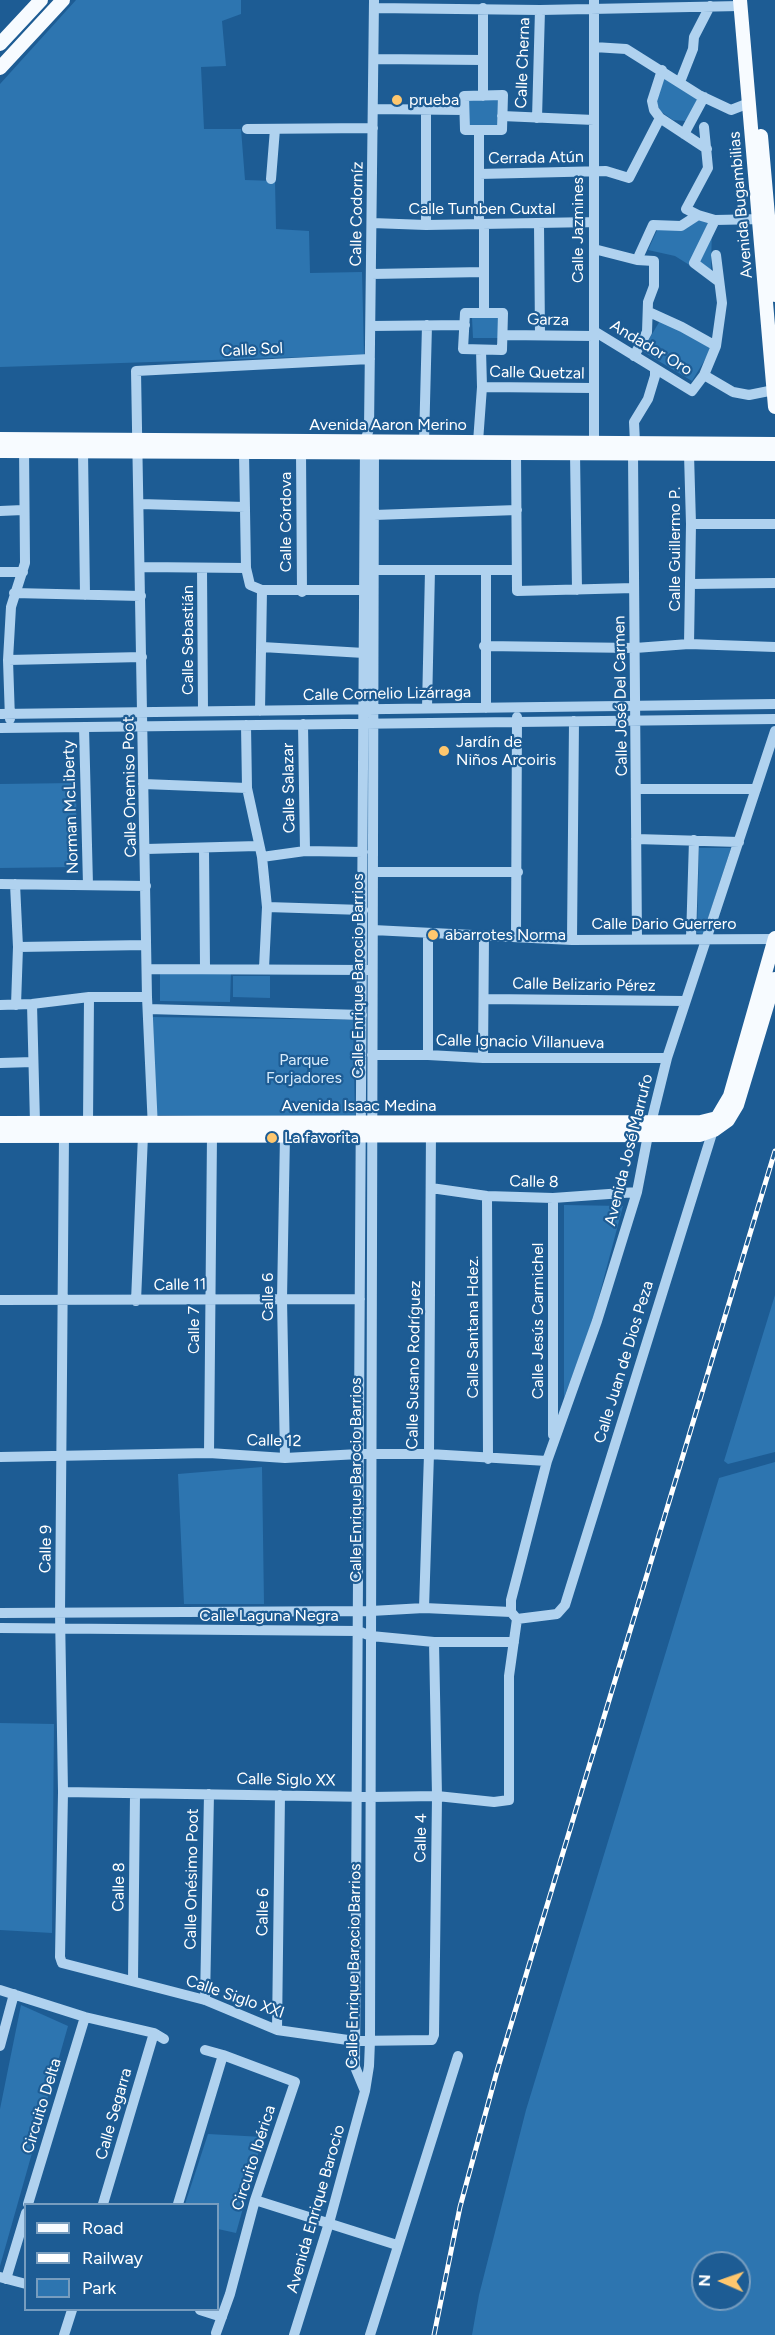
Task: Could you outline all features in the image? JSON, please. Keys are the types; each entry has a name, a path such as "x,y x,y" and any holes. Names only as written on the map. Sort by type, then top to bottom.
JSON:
{"main road":[{"path":"0,44 41,0"},
{"path":"0,69 63,0"},
{"name":"Avenida Bugambilias","path":"743,2 750,62 770,173 764,219 775,407"},
{"name":"Avenida Bugambilias","path":"750,62 749,103 775,295"},
{"name":"Avenida Aaron Merino","path":"0,439 24,445 83,451 138,445 244,452 301,452 370,443 516,453 575,453 594,448"},
{"name":"Avenida Aaron Merino","path":"0,451 24,445 424,441 594,448 775,444"},
{"name":"Avenida Aaron Merino","path":"634,448 689,454 775,454"},
{"name":"Calle Juan de Dios Peza","path":"716,1124 730,1096 775,939"},
{"name":"Calle Juan de Dios Peza","path":"716,1124 728,1120 737,1106 775,979"},
{"name":"Avenida Isaac Medina","path":"0,1123 88,1123 150,1131 212,1135 285,1135 367,1129"},
{"name":"Avenida Isaac Medina","path":"0,1136 64,1136 150,1131 499,1128 650,1128 700,1135 716,1124"}],"street":[{"path":"374,4 540,10 594,4 710,6 743,2"},
{"name":"Calle Codorníz","path":"370,443 374,4"},
{"name":"Calle Jazmines","path":"594,4 594,448"},
{"path":"680,82 693,49 694,37 710,6"},
{"path":"483,8 483,96"},
{"name":"Calle Cherna","path":"537,117 540,10"},
{"path":"594,48 626,49 704,97 731,110 749,103"},
{"path":"374,59 483,60"},
{"path":"662,70 652,101 654,110 660,118 707,149"},
{"path":"503,95 502,130 465,130 464,110 464,96 503,95"},
{"path":"684,134 704,97"},
{"path":"373,109 464,110"},
{"path":"426,109 426,225"},
{"path":"502,116 594,120"},
{"name":"Cerrada Atún","path":"479,174 606,171 629,178 660,118"},
{"path":"704,127 708,168 686,209 715,220 764,219"},
{"path":"248,129 373,128"},
{"path":"271,179 275,129"},
{"path":"479,130 484,272 483,313"},
{"path":"636,260 653,225 681,226 698,215"},
{"path":"715,220 694,262 718,281"},
{"name":"Calle Tumben Cuxtal","path":"372,223 426,225 593,222"},
{"path":"538,224 540,335"},
{"path":"594,249 636,260 654,261 654,286 648,302 647,332 634,356"},
{"path":"704,375 716,346 722,303 717,255"},
{"path":"371,274 484,272"},
{"path":"649,312 716,346"},
{"path":"465,313 503,313 502,350 464,349 465,325 465,313"},
{"path":"424,441 427,325"},
{"path":"371,326 465,325"},
{"name":"Andador Oro","path":"594,334 692,391 704,375 733,392 749,395 774,390"},
{"name":"Garza","path":"503,335 594,334"},
{"path":"478,442 482,387 481,350"},
{"name":"Calle Sol","path":"138,445 136,371 370,359"},
{"name":"Calle José Del Carmen","path":"637,939 634,422 648,399 655,370"},
{"name":"Calle Quetzal","path":"482,387 593,388"},
{"name":"Calle Enrique Barocio Barrios","path":"368,709 364,653 369,590 374,570 370,443"},
{"name":"Calle Enrique Barocio Barrios","path":"364,2091 369,2066 370,2042 371,1797 372,1454 367,1129 362,1015 373,930 368,724 370,443"},
{"path":"5,728 14,593 25,563 24,445"},
{"name":"Calle Onemiso Poot","path":"138,445 150,1131"},
{"path":"83,451 85,595"},
{"path":"244,452 246,568 250,585 262,590 302,592 369,590"},
{"name":"Calle Córdova","path":"301,452 302,592"},
{"path":"516,453 517,591 634,588"},
{"path":"575,453 577,590"},
{"name":"Calle Guillermo P.","path":"689,454 691,524 689,644"},
{"path":"140,504 245,507"},
{"path":"0,511 24,510"},
{"path":"374,515 517,510"},
{"path":"691,524 775,524"},
{"path":"141,567 246,568"},
{"name":"Calle Sebastián","path":"202,568 203,711"},
{"path":"374,570 516,570"},
{"path":"427,708 430,570"},
{"path":"486,570 484,646 486,708"},
{"path":"0,572 23,572"},
{"path":"691,584 775,584"},
{"path":"260,711 262,590"},
{"path":"14,593 141,596"},
{"path":"484,646 635,648 689,644 775,647"},
{"path":"262,647 364,653"},
{"path":"8,660 142,657"},
{"name":"Calle Cornelio Lizárraga","path":"5,714 775,704"},
{"path":"516,707 518,872 516,936"},
{"name":"Calle Cornelio Lizárraga","path":"5,728 775,719"},
{"path":"572,940 574,721"},
{"name":"Calle Salazar","path":"303,724 305,851"},
{"name":"Calle Enrique Barocio Barrios","path":"364,2091 355,2067 355,2041 360,1299 372,1055 363,910 368,724"},
{"path":"246,725 247,788 260,851 267,907 264,968"},
{"name":"Norman McLiberty","path":"84,727 88,885"},
{"name":"Avenida José Marrufo","path":"514,1616 511,1600 547,1461 597,1321 637,1192 667,1058 775,730"},
{"path":"143,784 247,788"},
{"path":"637,789 756,789"},
{"path":"636,839 739,842"},
{"path":"691,939 694,840"},
{"path":"146,849 204,848 363,852"},
{"path":"204,848 205,968"},
{"path":"373,872 518,872"},
{"path":"0,884 146,886"},
{"path":"15,884 18,947 16,1005"},
{"path":"267,907 363,910"},
{"name":"Calle Dario Guerrero","path":"373,930 572,940 775,939"},
{"path":"428,933 428,1055"},
{"path":"483,1058 484,936"},
{"path":"18,947 146,945"},
{"path":"148,969 367,970"},
{"path":"0,1005 89,998 147,997"},
{"path":"88,1123 89,998"},
{"name":"Calle Belizario Pérez","path":"484,999 685,1001"},
{"path":"32,1004 35,1123"},
{"path":"148,1009 362,1015"},
{"name":"Calle Ignacio Villanueva","path":"372,1055 483,1058 667,1058"},
{"path":"0,1062 33,1062"},
{"name":"Calle Juan de Dios Peza","path":"565,1605 716,1124"},
{"name":"Calle Susano Rodríguez","path":"424,1608 429,1454 431,1129"},
{"path":"136,1301 150,1131"},
{"name":"Calle 7","path":"209,1453 212,1135"},
{"name":"Calle 6","path":"285,1135 282,1299 285,1458"},
{"name":"Calle 9","path":"62,1963 60,1957 63,1792 60,1613 64,1136"},
{"name":"Calle 8","path":"431,1188 487,1196 553,1198 637,1192"},
{"name":"Calle Santana Hdez.","path":"487,1196 488,1459"},
{"name":"Calle Jesús Carmichel","path":"553,1198 553,1443"},
{"name":"Calle 11","path":"0,1300 360,1299"},
{"name":"Calle 12","path":"0,1457 62,1454 209,1453 285,1458 359,1454 429,1454 547,1461"},
{"name":"Calle Laguna Negra","path":"0,1613 371,1611 424,1608 514,1616 557,1614 565,1605"},
{"path":"186,1612 186,1630"},
{"path":"514,1616 514,1642"},
{"name":"Calle Laguna Negra","path":"0,1628 358,1631 371,1636 434,1642 514,1642"},
{"name":"Calle 4","path":"434,1642 437,1796 435,2035"},
{"name":"Calle Siglo XX","path":"63,1792 437,1796 494,1802 509,1800 509,1676 514,1642"},
{"name":"Calle 8","path":"134,1980 135,1794"},
{"name":"Calle Onésimo Poot","path":"205,2000 209,1794"},
{"name":"Calle 6","path":"277,2030 280,1796"},
{"name":"Calle Siglo XXI","path":"62,1963 205,2000 277,2030 370,2042 426,2041 432,2040 435,2035"},
{"path":"0,1990 85,2017"},
{"path":"0,2046 14,1994"},
{"name":"Calle Segarra","path":"85,2017 159,2036 104,2203"},
{"name":"Circuito Delta","path":"29,2203 85,2017"},
{"name":"Circuito Ibérica","path":"205,2050 295,2082 255,2200 216,2333"},
{"path":"179,2203 223,2055"},
{"path":"370,2335 458,2056"},
{"name":"Avenida Enrique Barocio","path":"294,2335 329,2223 364,2091"},
{"path":"255,2200 397,2245"},
{"path":"24,2219 3,2278 24,2283"},
{"path":"64,2335 72,2311"},
{"path":"203,2311 222,2318"}],"green space":[{"path":"76,0 241,0 241,14 222,21 226,66 201,67 204,129 241,129 245,180 275,181 276,229 309,231 310,273 362,272 364,355 0,367 0,84"},
{"path":"666,77 697,98 698,101 686,121 673,120 660,111 655,97 656,90"},
{"path":"501,98 500,126 467,127 466,99"},
{"path":"705,218 712,222 711,273 699,271 675,256 648,250 659,226"},
{"path":"499,317 499,338 473,338 472,318"},
{"path":"661,319 712,348 692,381 642,351"},
{"path":"76,783 77,867 0,868 0,784"},
{"path":"699,848 731,848 703,934 697,933"},
{"path":"160,970 231,971 230,1002 160,1001"},
{"path":"233,976 270,976 270,998 233,997"},
{"name":"Parque Forjadores","path":"153,1017 353,1020 355,1119 154,1115"},
{"path":"564,1205 623,1206 593,1319 564,1398"},
{"path":"775,1295 775,1452 728,1464 724,1461"},
{"path":"775,1462 775,2335 472,2335 479,2295 526,2110 719,1478"},
{"path":"262,1467 264,1604 184,1604 178,1474"},
{"path":"0,1723 54,1724 52,1933 0,1930"},
{"path":"21,2005 68,2026 0,2266 0,2109"},
{"path":"208,2134 263,2137 236,2233 219,2229 219,2203 185,2203"}],"railway":[{"path":"434,2335 460,2207 497,2071 775,1151"}],"place":[{"name":"prueba","path":"397,100"},
{"name":"Jardín de Niños Arcoiris","path":"444,751"},
{"name":"abarrotes Norma","path":"433,935"},
{"name":"La favorita","path":"272,1138"}]}
